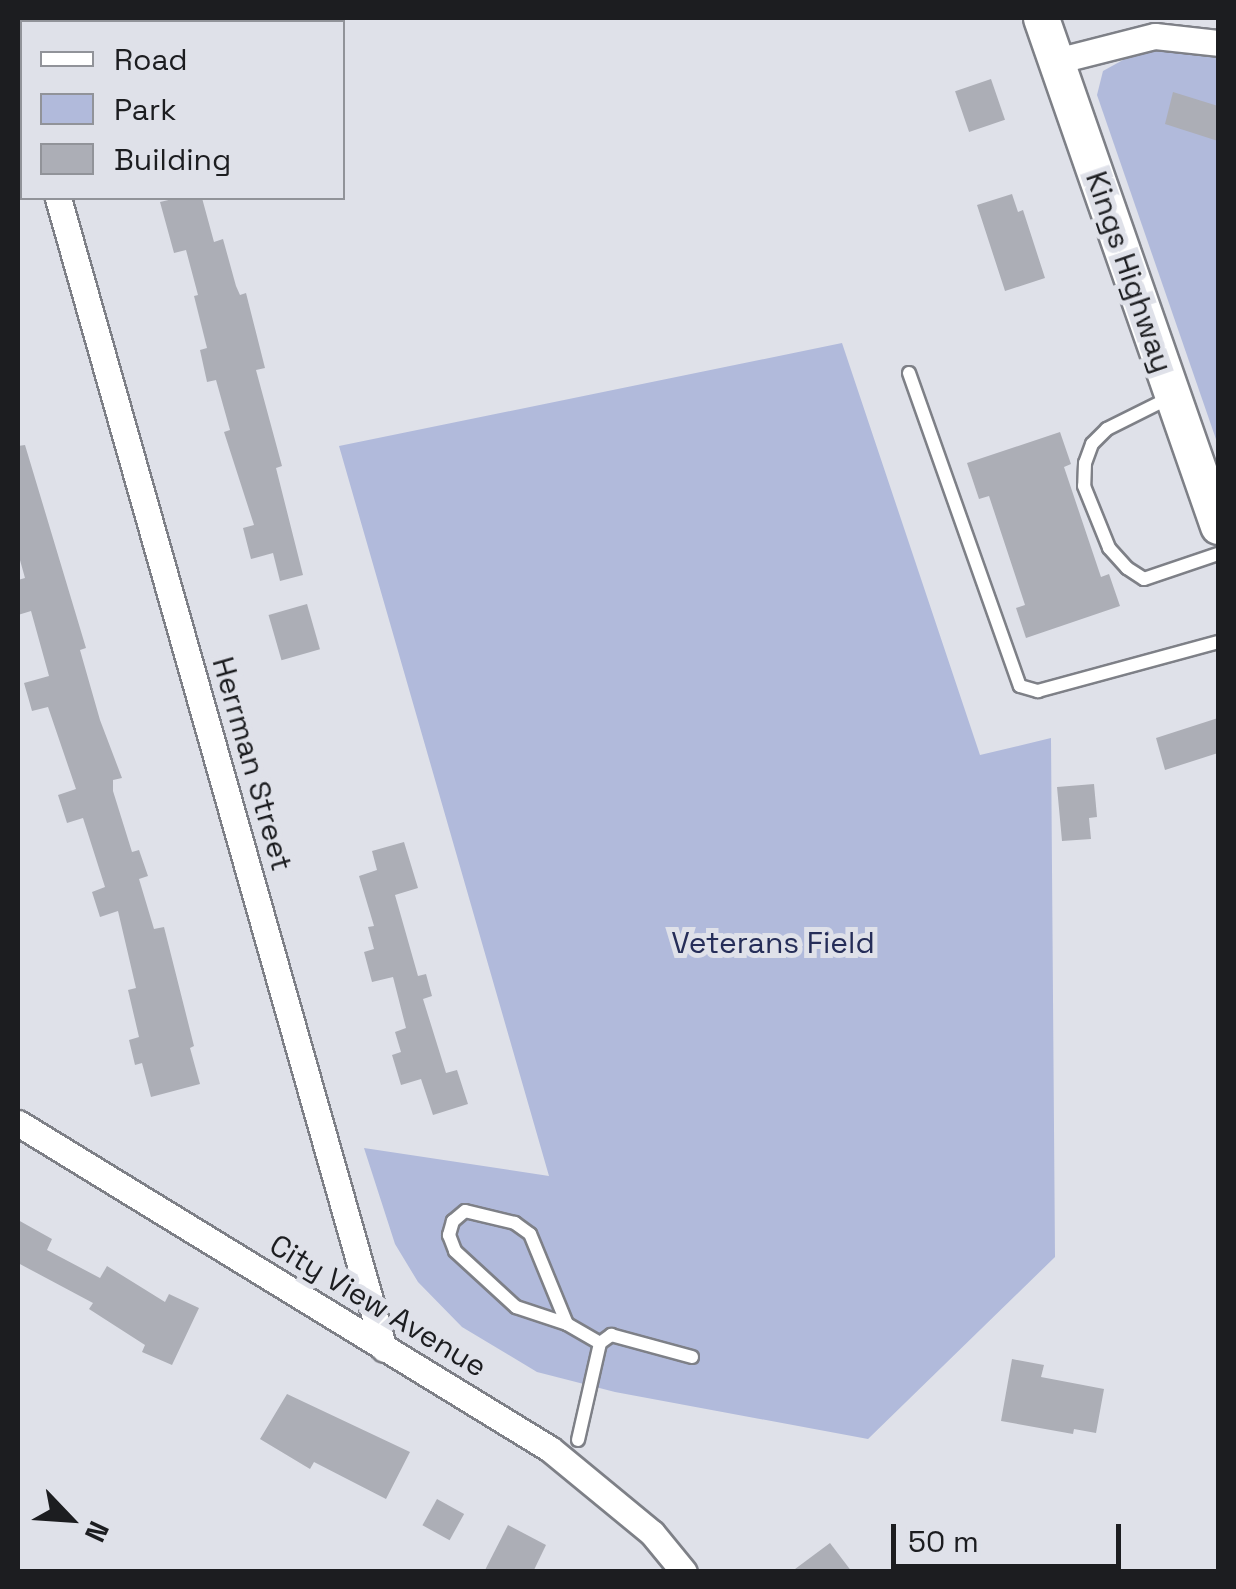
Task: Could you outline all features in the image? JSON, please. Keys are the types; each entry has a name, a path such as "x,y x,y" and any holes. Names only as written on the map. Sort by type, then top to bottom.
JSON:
{"main road":[{"name":"Kings Highway","path":"1040,18 1218,526"}],"street":[{"path":"1056,62 1155,36 1218,43"},
{"name":"Herrman Street","path":"59,200 384,1349"},
{"name":"City View Avenue","path":"18,1123 550,1448 652,1533 684,1572"}],"lane":[{"path":"909,373 1020,686 1038,691 1218,642"},
{"path":"1173,396 1107,430 1092,444 1085,462 1084,486 1110,548 1126,568 1144,579 1218,554"},
{"path":"568,1324 530,1234 515,1223 465,1212 453,1222 449,1235 456,1251 516,1307 568,1324 600,1343"},
{"path":"578,1440 600,1343 612,1335 692,1357"}],"green space":[{"path":"1162,46 1218,58 1218,445 1097,95 1103,71 1141,50"},
{"name":"Veterans Field","path":"842,343 980,755 1051,738 1055,1257 868,1439 615,1392 537,1372 462,1327 418,1282 395,1244 364,1148 549,1176 339,446"}],"building":[{"path":"991,79 1005,120 969,132 955,91"},
{"path":"1173,92 1218,106 1218,141 1165,124"},
{"path":"1012,194 1018,212 1023,210 1045,278 1005,291 977,205"},
{"path":"203,200 214,242 223,239 236,286 240,295 246,293 265,368 256,370 282,466 276,468 303,575 280,581 273,553 251,559 243,528 254,525 224,432 230,430 216,380 207,382 200,350 207,348 194,296 198,295 186,250 174,253 160,202"},
{"path":"1060,432 1071,464 1064,467 1101,577 1109,574 1120,606 1026,638 1016,608 1025,605 989,496 979,499 967,463"},
{"path":"25,445 86,648 80,650 100,720 122,778 113,780 113,791 132,852 139,850 148,876 139,879 154,929 164,927 194,1046 190,1048 200,1084 151,1097 142,1063 135,1065 129,1040 139,1037 128,990 136,988 118,911 100,917 92,892 105,887 83,818 67,823 58,795 76,789 48,707 32,711 24,683 49,676 31,611 18,615 18,580 25,578 18,553 18,446"},
{"path":"307,604 320,649 282,660 269,615"},
{"path":"1218,718 1218,753 1165,770 1156,738"},
{"path":"1094,784 1097,817 1089,818 1091,839 1062,841 1057,787"},
{"path":"404,842 418,888 395,895 418,976 426,974 432,996 423,999 446,1073 457,1070 468,1104 433,1115 421,1079 401,1085 392,1055 401,1052 395,1032 406,1028 393,977 372,982 364,952 374,949 368,927 374,926 359,876 377,870 372,851"},
{"path":"18,1220 52,1239 47,1250 100,1278 107,1266 165,1302 169,1294 199,1308 172,1365 142,1352 145,1345 89,1309 93,1303 18,1263"},
{"path":"1012,1359 1044,1365 1041,1377 1104,1389 1096,1433 1074,1429 1073,1434 1001,1421"},
{"path":"287,1394 410,1452 386,1499 314,1462 310,1469 260,1439"},
{"path":"437,1499 464,1514 450,1540 422,1525"},
{"path":"508,1525 546,1545 533,1572 484,1572"},
{"path":"830,1543 852,1572 791,1572"}]}
